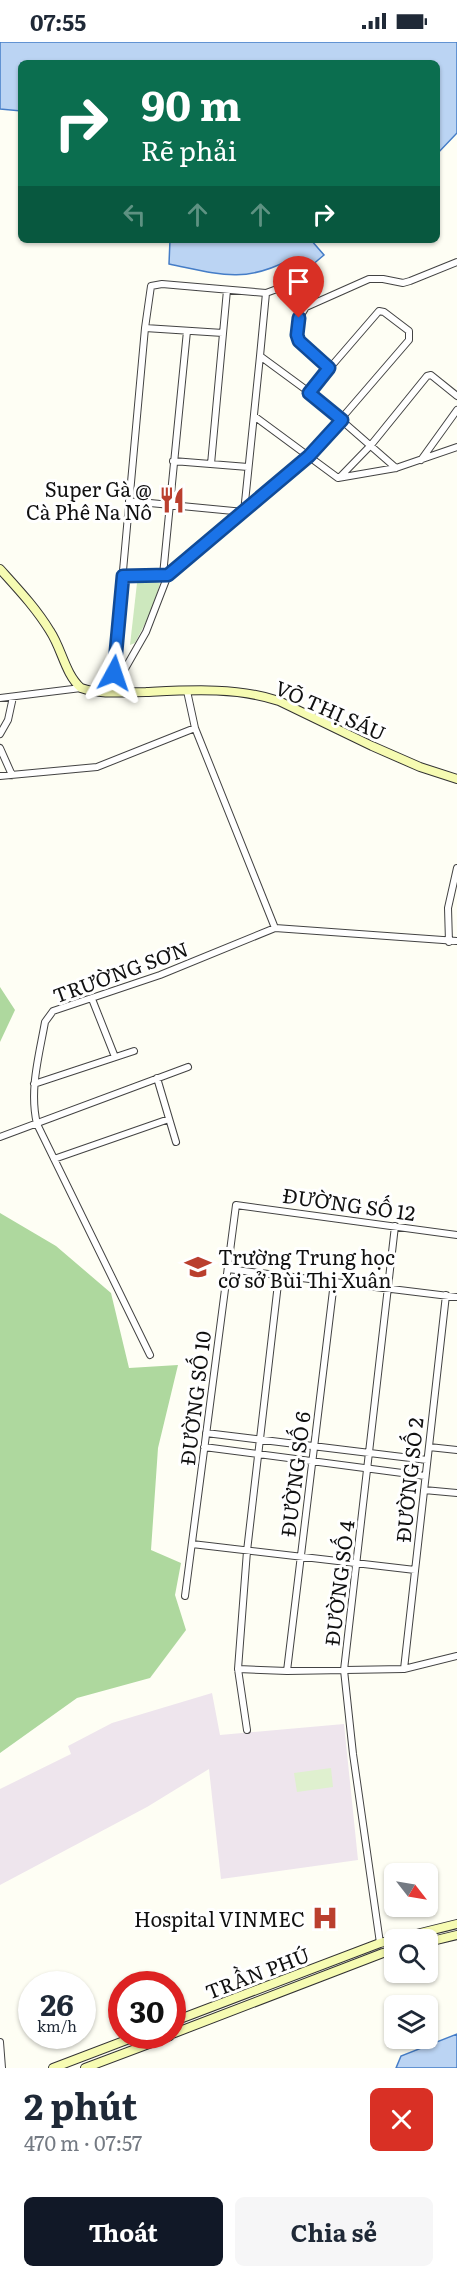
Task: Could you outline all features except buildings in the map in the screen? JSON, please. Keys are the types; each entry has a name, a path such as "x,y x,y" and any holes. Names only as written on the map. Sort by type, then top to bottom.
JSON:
{"main road":[{"path":"0,569 50,631 62,653 70,676 81,688"},
{"name":"VÕ THỊ SÁU","path":"81,688 117,692 246,692 262,695 420,767 457,779"},
{"name":"TRẦN PHÚ","path":"186,2017 380,1943 457,1924"},
{"path":"438,1940 457,1935"},
{"path":"380,1943 383,1953"},
{"name":"TRẦN PHÚ","path":"186,2029 383,1953"},
{"path":"53,2068 108,2047"},
{"name":"TRẦN PHÚ","path":"85,2068 135,2049"}],"street":[{"path":"329,368 302,345 297,335 299,318 306,307 361,281 377,278 403,283 457,262"},
{"path":"117,692 123,576 149,290 155,284 266,293 296,282"},
{"path":"211,464 227,290"},
{"path":"244,512 266,293"},
{"path":"123,576 166,575 244,512 309,456 409,340 410,333 384,312 379,311 309,393"},
{"path":"145,328 223,333"},
{"path":"117,692 122,674 146,632 166,575 169,505 187,331"},
{"path":"260,356 342,420 396,468"},
{"path":"340,478 371,445 427,376 431,375 457,396"},
{"path":"420,460 457,411"},
{"path":"254,416 334,476 340,478 396,468 457,447"},
{"path":"173,461 248,467"},
{"path":"129,501 244,512"},
{"path":"0,698 81,688"},
{"path":"187,691 195,728 275,928"},
{"path":"0,734 8,720 13,697"},
{"path":"0,776 96,767 195,728"},
{"path":"0,748 12,775"},
{"path":"449,942 448,908 457,869"},
{"name":"TRƯỜNG SƠN","path":"150,1354 37,1124 33,1103 34,1084 47,1018 53,1011 170,971 275,928 457,941"},
{"path":"92,999 115,1057"},
{"path":"34,1084 134,1051"},
{"path":"0,1137 188,1066"},
{"path":"157,1078 176,1142"},
{"path":"54,1159 169,1119"},
{"name":"ĐƯỜNG SỐ 12","path":"236,1205 457,1235"},
{"name":"ĐƯỜNG SỐ 10","path":"185,1596 236,1205"},
{"name":"ĐƯỜNG SỐ 4","path":"380,1943 353,1754 344,1670 395,1226"},
{"path":"228,1269 457,1297"},
{"path":"247,1730 238,1669 247,1551 279,1275"},
{"name":"ĐƯỜNG SỐ 6","path":"287,1671 334,1281"},
{"name":"ĐƯỜNG SỐ 2","path":"404,1669 446,1295"},
{"path":"206,1434 427,1460"},
{"path":"204,1447 425,1476"},
{"path":"429,1447 457,1450"},
{"path":"424,1490 457,1493"},
{"path":"192,1544 415,1570"},
{"path":"238,1669 287,1671 404,1669 457,1656"},
{"path":"0,2042 2,2068"}],"shaded area":[{"path":"212,1693 220,1735 344,1724 358,1860 221,1879 209,1769 147,1807 0,1885 0,1789 71,1754 68,1746 112,1723"}],"green space":[{"path":"149,580 160,583 153,608 135,643 130,645 137,583"},
{"path":"0,987 15,1010 0,1042"},
{"path":"0,1213 56,1246 111,1293 129,1368 178,1365 158,1448 151,1550 181,1563 175,1595 186,1630 150,1678 77,1698 0,1753"},
{"path":"331,1768 333,1787 297,1792 294,1773"}],"water":[{"path":"0,42 457,42 457,133 440,151 440,60 18,60 18,111 0,109"},
{"path":"170,243 314,243 324,255 299,276 289,260 258,272 230,275 169,264"},
{"path":"457,2034 457,2068 396,2068 401,2056 419,2049 438,2049 438,2041"}],"place":[{"name":"Super Gà @ Cà Phê Na Nô","path":"172,500"},
{"name":"Trường Trung học cơ sở Bùi Thị Xuân","path":"198,1267"},
{"name":"Hospital VINMEC","path":"325,1918"}],"route":[{"path":"114,673 123,576 168,575 309,456 342,420 309,393 329,368 299,341 297,335 299,318"}]}
